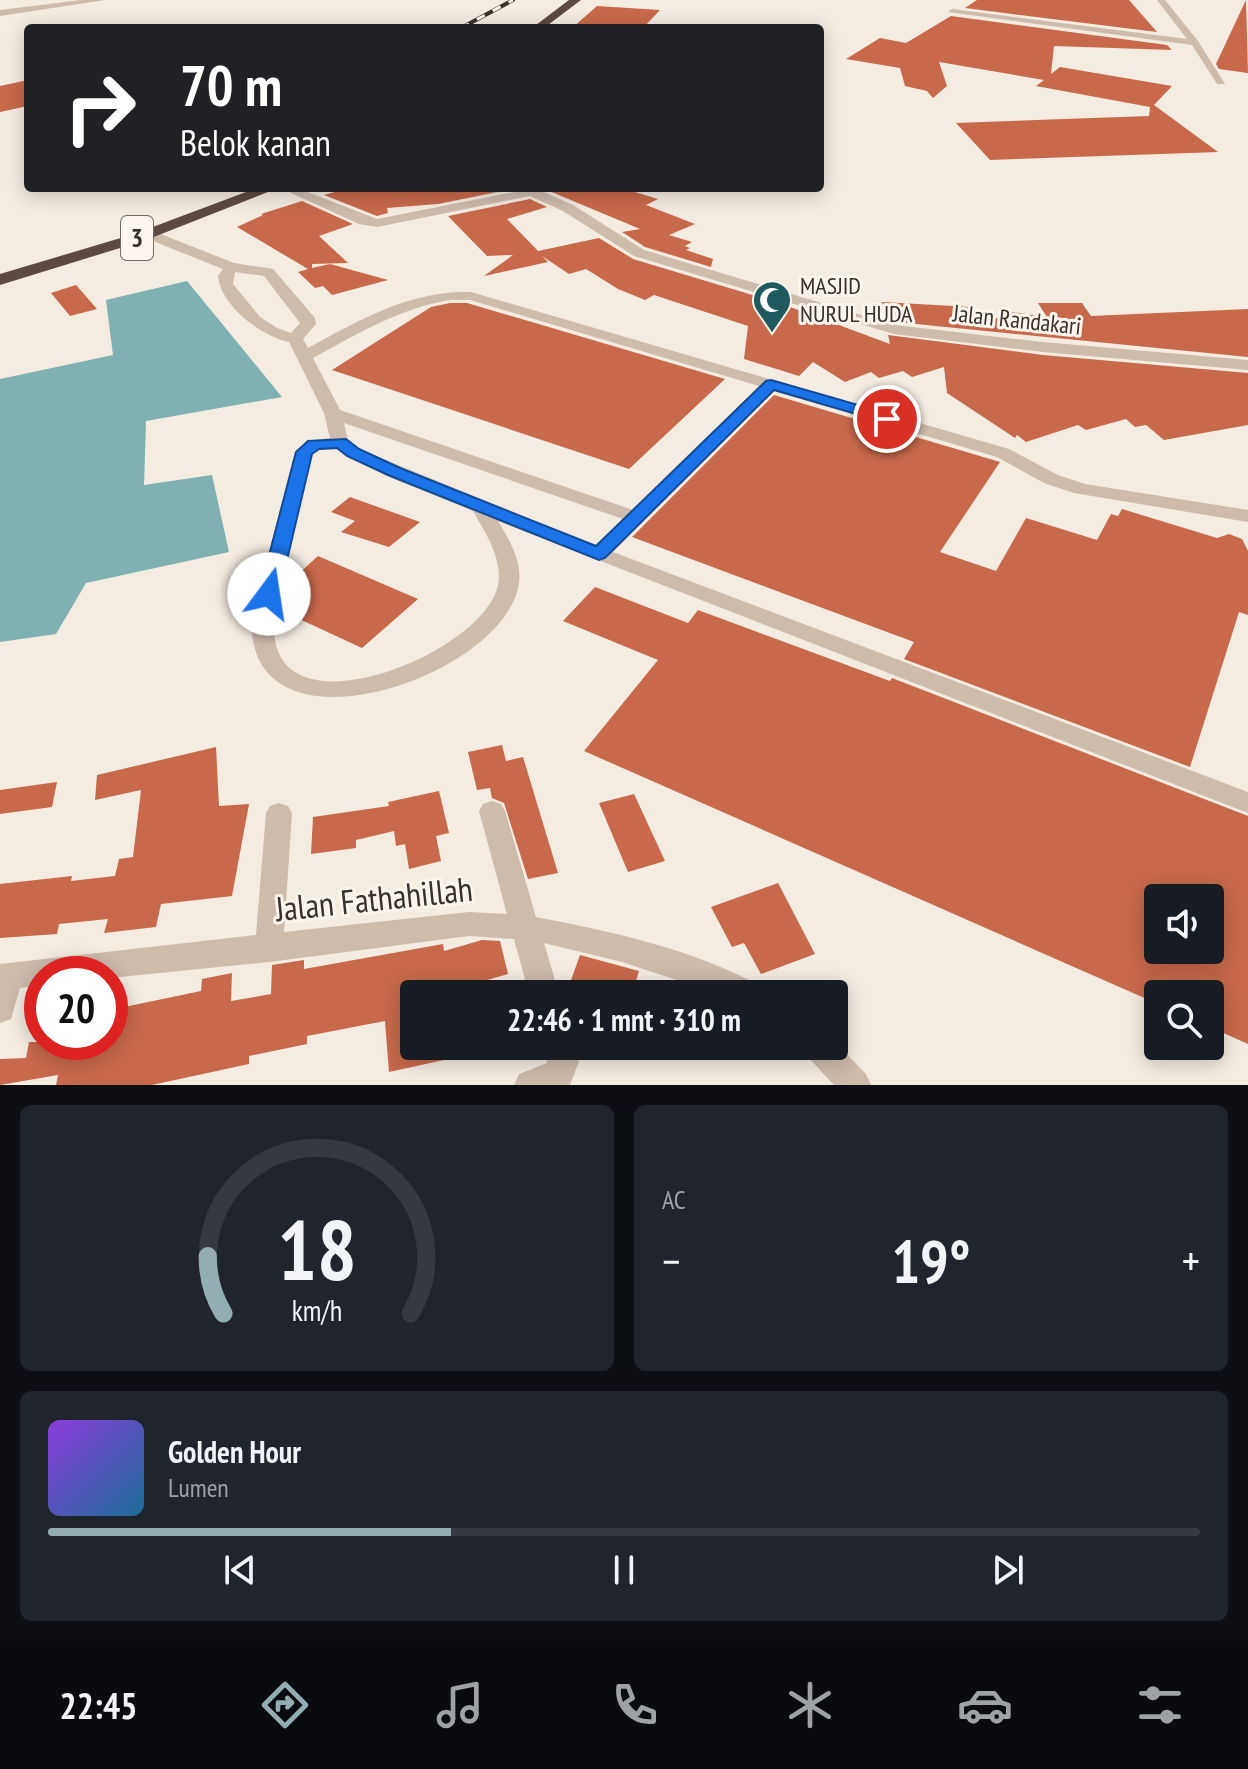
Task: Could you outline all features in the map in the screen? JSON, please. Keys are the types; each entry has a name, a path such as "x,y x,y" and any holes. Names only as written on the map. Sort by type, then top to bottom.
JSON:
{"highway":[{"path":"543,24 576,0"},
{"name":"3","path":"0,280 148,234 260,192"}],"street":[{"path":"23,10 77,0"},
{"path":"0,13 101,0"},
{"path":"1161,0 1221,82"},
{"path":"952,12 1195,43"},
{"path":"295,192 364,221 377,223 519,192"},
{"name":"Jalan Randakari","path":"532,192 575,212 639,253 894,329 1043,347 1248,365"},
{"path":"148,234 231,267 268,272 307,318 308,324 295,338"},
{"path":"231,267 225,276 226,285 262,328 276,336 295,338"},
{"path":"304,356 391,312 458,294 1003,453 1055,481 1094,492 1226,510 1248,516"},
{"path":"295,338 333,413 340,443 353,453 599,554 1248,803"},
{"path":"599,554 771,384"},
{"path":"333,413 638,518"},
{"path":"340,443 314,445 304,452 262,622 265,650 285,678 307,687 359,688 412,673 449,656 465,644 500,607 507,591 505,559 481,507"},
{"path":"492,811 522,927 539,980"},
{"path":"269,949 279,813"},
{"name":"Jalan Fathahillah","path":"4,977 469,924 522,927 592,941 701,972 718,980"},
{"path":"0,1009 4,977"},
{"path":"530,1085 559,1074 563,1060"},
{"path":"831,1060 855,1085"}],"water":[{"path":"187,281 282,397 146,421 144,485 212,475 229,552 86,583 56,634 0,642 0,379 113,355 106,300"}],"building":[{"path":"977,0 1129,0 1157,32 965,8"},
{"path":"1246,0 1248,73 1219,69 1216,64"},
{"path":"597,6 660,10 647,24 577,24"},
{"path":"951,16 1167,45 1172,50 1054,46 1051,74 1060,67 1172,86 1154,105 1218,152 990,160 956,123 1149,116 1150,107 1036,86 1044,80 939,62 947,86 933,98 927,91 905,86 900,68 846,59 880,38 906,43"},
{"path":"24,81 24,107 0,112 0,86"},
{"path":"334,192 498,192 438,204 387,208 388,213 377,216 324,195"},
{"path":"552,192 635,192 658,199 646,205 695,224 669,235 692,242 685,246 690,248 686,250 713,259 711,267 645,247 622,232 640,229"},
{"path":"530,199 547,207 507,219 538,251 599,238 633,259 782,304 890,344 888,335 1043,355 1248,373 1248,425 1164,440 1146,425 1135,427 1126,419 1086,430 1078,425 1026,442 947,393 944,367 912,377 903,371 879,378 871,372 845,382 813,362 799,376 744,359 748,326 654,295 645,300 618,289 586,269 569,274 542,256 548,262 484,276 513,255 487,256 448,216"},
{"path":"302,201 353,224 319,236 348,263 312,264 312,268 330,264 388,280 332,295 323,286 315,288 298,272 308,269 237,227 261,214"},
{"path":"76,285 97,309 70,316 51,293"},
{"path":"882,302 970,307 971,315 1003,319 1005,311 1047,317 1038,303 1082,303 1091,316 1248,309 1248,357 896,322 885,319"},
{"path":"467,303 725,379 629,469 332,370 431,307"},
{"path":"774,395 1000,462 940,552 996,571 1026,518 1097,540 1111,514 1118,516 1122,509 1217,538 1229,534 1242,539 1248,551 1248,615 1239,612 1190,767 904,659 914,642 632,537"},
{"path":"350,497 420,522 389,547 341,532 355,521 331,512"},
{"path":"318,556 418,599 362,648 282,611 304,593 285,586"},
{"path":"595,587 688,623 698,610 890,681 892,678 1248,816 1248,1044 1224,1033 1224,980 1144,980 1144,998 584,751 658,660 563,621"},
{"path":"502,745 506,761 523,757 558,873 528,879 504,803 492,798 490,788 477,790 468,752"},
{"path":"216,747 219,806 249,804 232,896 161,904 156,927 104,933 108,919 59,924 57,934 0,938 0,884 72,876 71,881 115,876 119,859 133,857 141,790 95,800 97,775"},
{"path":"57,782 52,807 0,814 0,790"},
{"path":"439,791 449,833 436,836 441,861 409,869 405,844 396,846 394,831 356,840 356,848 311,854 313,817 389,806 388,802"},
{"path":"634,794 665,861 628,872 599,803"},
{"path":"778,883 815,954 761,974 744,943 732,947 711,907"},
{"path":"482,940 500,941 508,974 487,980 400,980 400,1060 444,1060 389,1072 385,1021 307,1036 307,1044 249,1056 249,1064 152,1085 56,1085 58,1075 0,1085 0,1059 128,1060 128,1006 201,991 202,979 232,973 231,1001 271,994 272,965 304,960 304,969 443,944 444,951"},
{"path":"580,955 639,971 636,980 571,980"}],"railway":[{"path":"468,24 513,0"}],"place":[{"name":"MASJID NURUL HUDA","path":"772,334"}],"route":[{"path":"269,594 304,452 309,446 340,443 353,453 394,472 599,554 771,384 887,419"}]}
